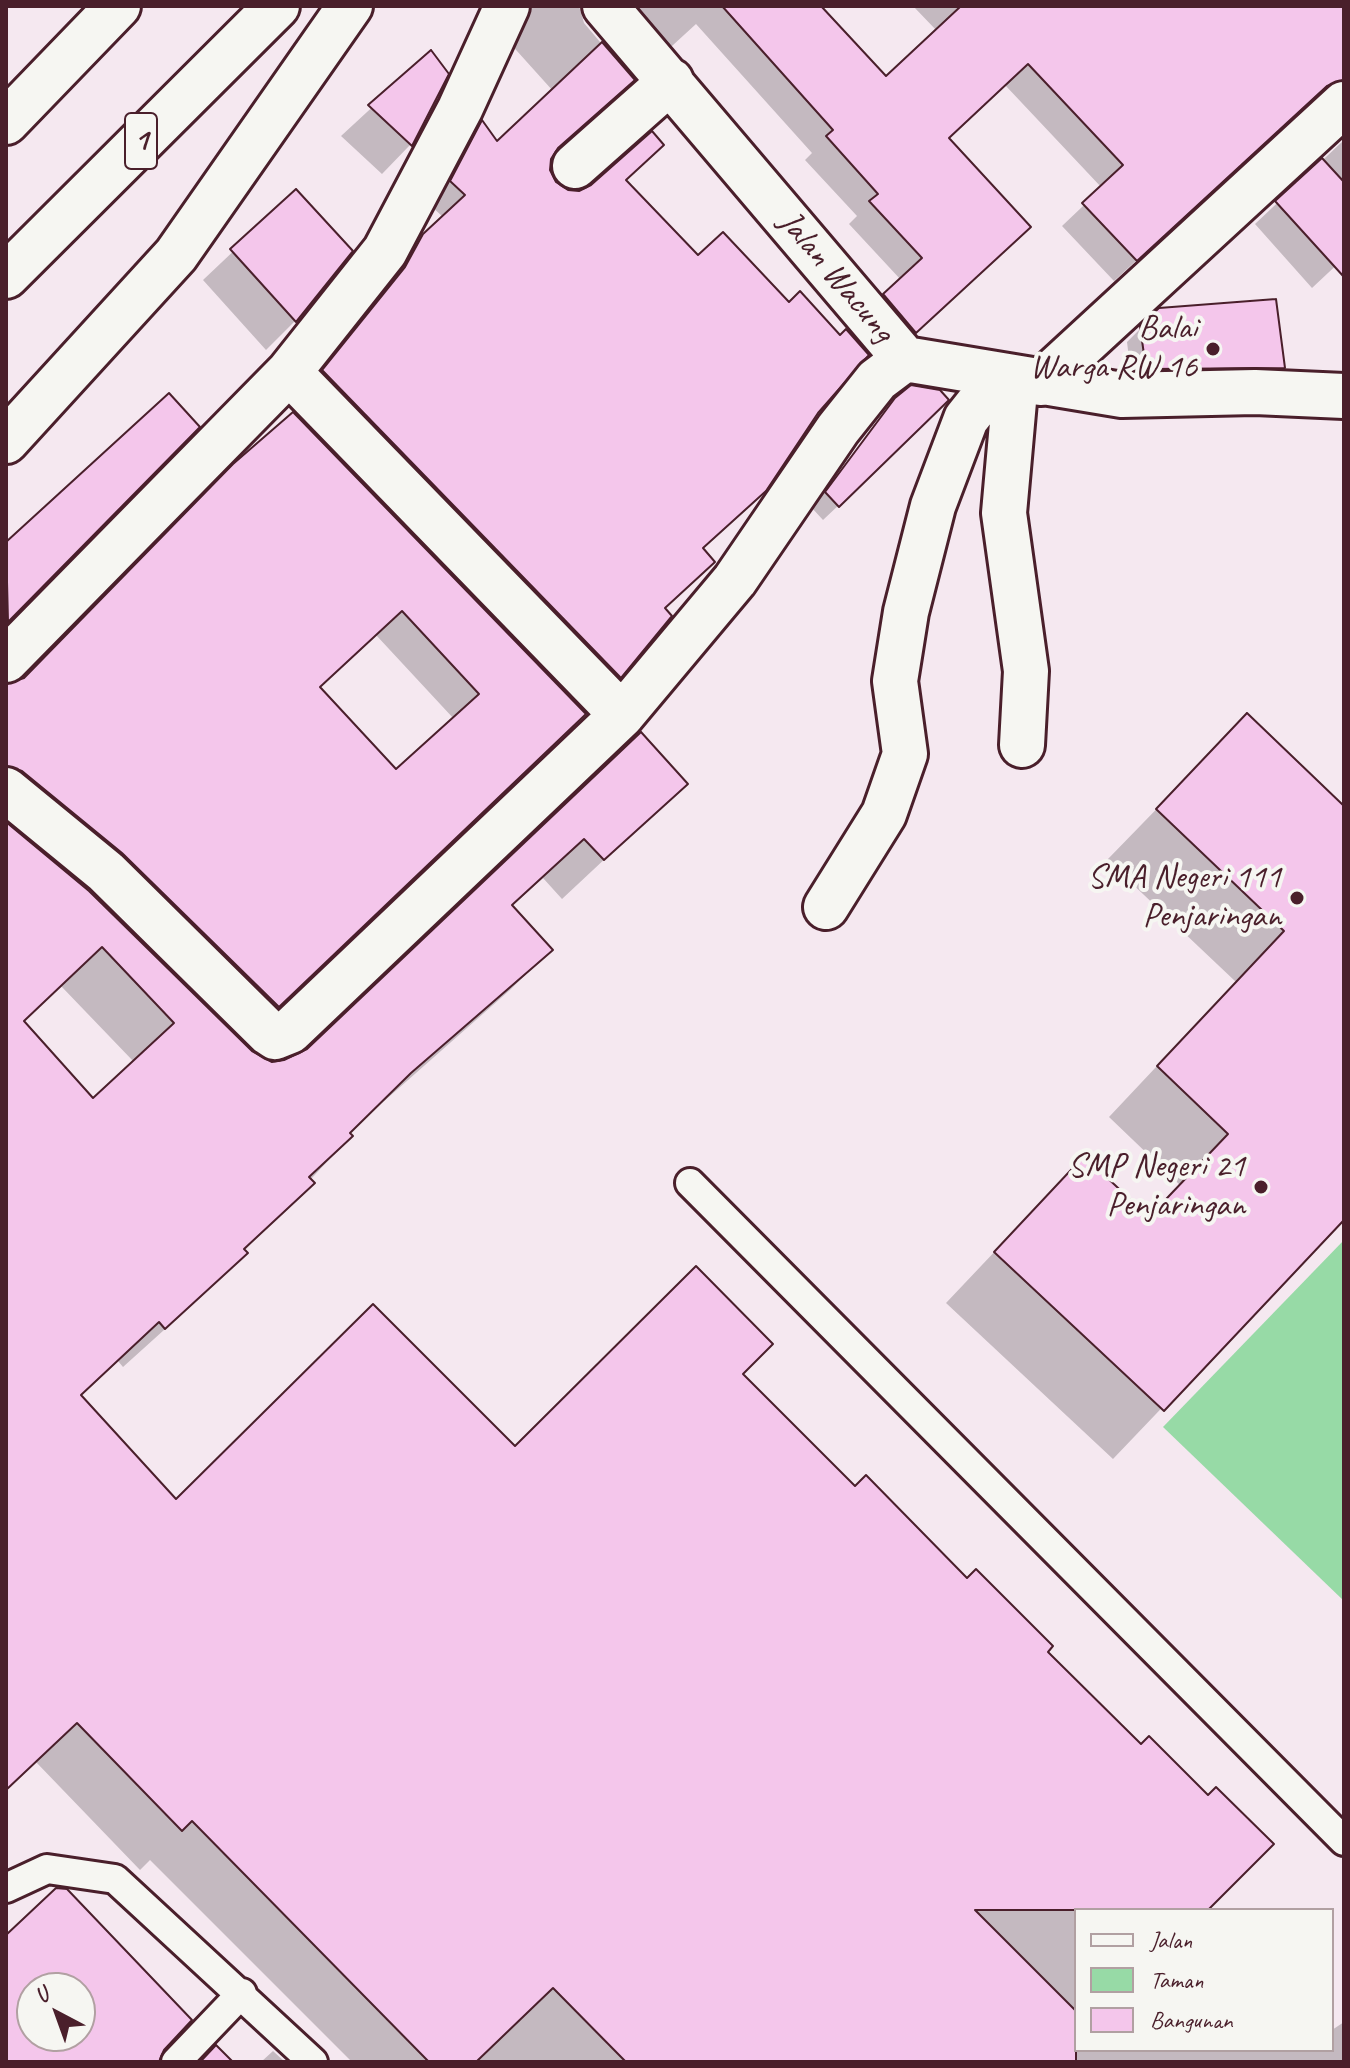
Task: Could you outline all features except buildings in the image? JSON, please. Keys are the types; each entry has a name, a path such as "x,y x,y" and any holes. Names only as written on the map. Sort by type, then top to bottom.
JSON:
{"main road":[{"path":"6,122 118,6"},
{"name":"1","path":"6,276 277,6"},
{"path":"6,441 176,255 350,6"},
{"path":"6,660 289,372 385,251 460,109 507,6"},
{"name":"Jalan Wacung","path":"605,6 905,359 1122,395 1255,392 1344,396"},
{"path":"575,166 671,81"},
{"path":"826,907 884,814 905,754 895,681 910,597 933,506 966,419 1019,379 1344,104"},
{"path":"6,790 106,872 275,1037 297,1025 622,715 735,580 838,429 877,380 905,359"},
{"path":"289,372 622,715"},
{"path":"1019,379 1004,513 1026,671 1022,745"}],"lane":[{"path":"690,1183 1344,1841"},
{"path":"6,1888 47,1869 115,1879 242,1993 313,2062"},
{"path":"176,2062 242,1993"}],"green space":[{"path":"1344,1240 1344,1601 1163,1427"}],"place":[{"name":"Balai Warga RW 16","path":"1213,349"},
{"name":"SMA Negeri 111 Penjaringan","path":"1297,898"},
{"name":"SMP Negeri 21 Penjaringan","path":"1261,1187"}]}
